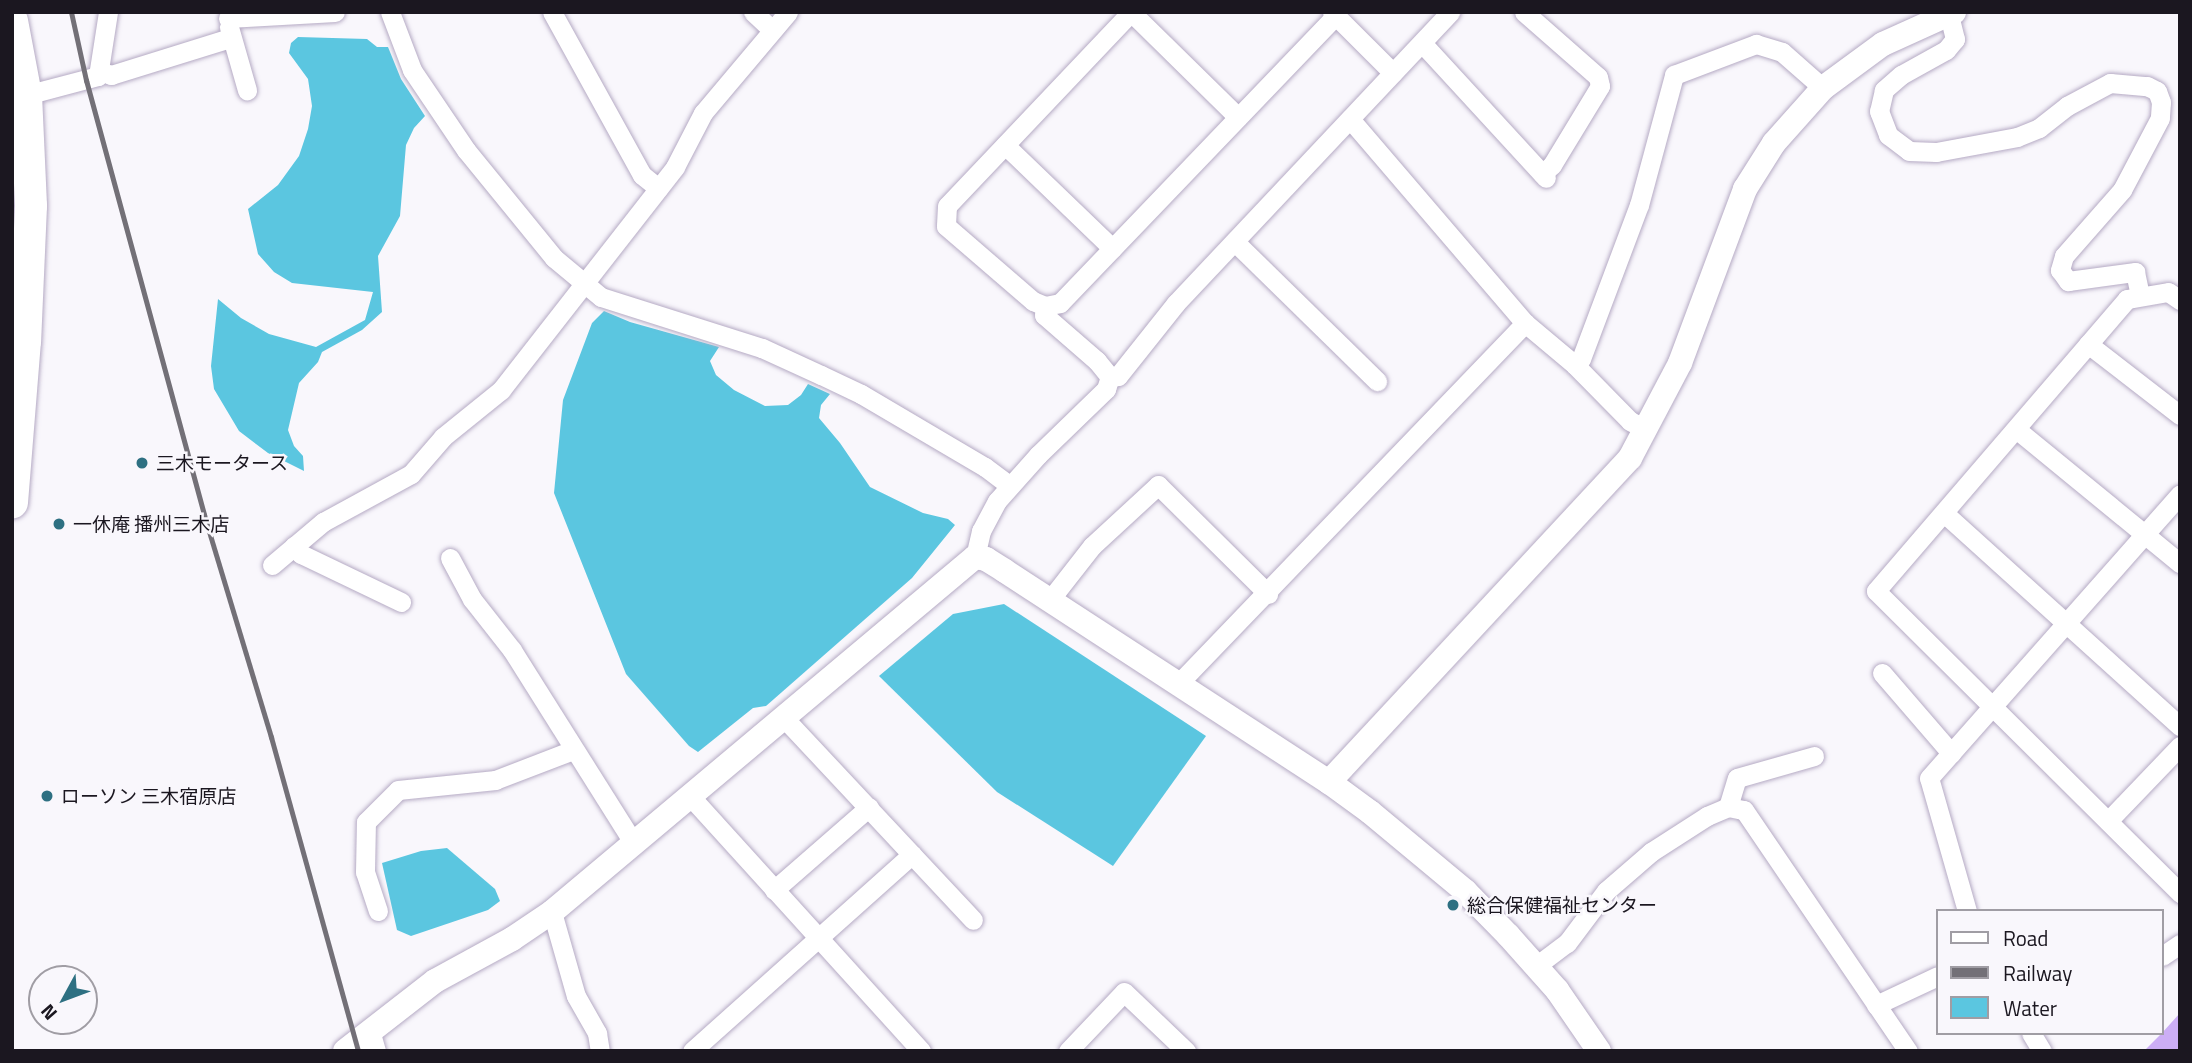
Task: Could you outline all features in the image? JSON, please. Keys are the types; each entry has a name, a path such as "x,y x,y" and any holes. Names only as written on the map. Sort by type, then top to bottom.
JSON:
{"main road":[{"path":"12,21 26,95 31,206 15,416 12,502"}],"street":[{"path":"26,95 98,76 108,12"},
{"path":"99,71 111,75 229,23 335,12"},
{"path":"390,12 412,70 466,150 554,258 601,297 762,348 861,394 985,467 1010,486"},
{"path":"552,12 642,175 658,188"},
{"path":"753,12 772,30"},
{"path":"271,565 323,522 411,474 443,437 514,376 675,167 703,113 788,12"},
{"path":"1238,117 1131,12 947,206 946,226 1033,301 1045,306 1060,303 1238,117 1334,14 1393,73"},
{"path":"1110,377 1118,376 1176,303 1450,12"},
{"path":"1422,43 1544,176 1600,86 1598,76 1524,12"},
{"path":"1329,782 1630,458 1681,363 1745,189 1774,143 1824,88 1883,44 1951,13 1955,39 1946,50 1901,75 1884,90 1879,111 1888,135 1909,151 1936,152 2017,137 2039,128 2067,106 2110,83 2147,86 2157,91 2161,102 2160,118 2122,190 2064,256 2060,270 2068,281 2136,272 2140,295"},
{"path":"229,23 247,90"},
{"path":"1575,365 1581,359 1639,205 1674,75 1756,44 1782,52 1824,88"},
{"path":"1350,120 1525,323 1575,365 1630,421 1645,429"},
{"path":"1004,145 1112,248"},
{"path":"1234,242 1377,381"},
{"path":"2180,300 2168,292 2127,299 1876,591 2180,892"},
{"path":"1045,306 1044,315 1097,361 1110,377"},
{"path":"1178,684 1268,594 1525,323"},
{"path":"2088,345 2180,415"},
{"path":"345,1051 373,1041 435,981 512,939 552,912 975,557 981,531 997,501 1038,454 1098,397 1110,377"},
{"path":"2016,429 2180,563"},
{"path":"1049,601 1092,546 1158,485 1268,594"},
{"path":"1966,909 1929,779 2180,494"},
{"path":"1944,513 2180,726"},
{"path":"294,546 301,554 401,602"},
{"path":"975,557 986,559 1329,782 1465,891 1557,990 1599,1051"},
{"path":"450,558 472,599 512,650 633,842"},
{"path":"1882,673 1951,753"},
{"path":"785,719 973,920"},
{"path":"2108,821 2180,746"},
{"path":"378,911 365,872 366,822 398,790 495,780 573,750"},
{"path":"1728,807 1737,778 1814,756"},
{"path":"690,796 921,1051"},
{"path":"774,890 869,807"},
{"path":"1536,966 1567,943 1606,891 1651,852 1706,816 1728,807 1744,810 1908,1051"},
{"path":"692,1051 912,854"},
{"path":"552,912 576,996 597,1033 600,1051"},
{"path":"2164,955 2180,944"},
{"path":"1876,1005 1937,976"},
{"path":"1068,1051 1124,992 1186,1051"},
{"path":"2032,1035 2042,1051"}],"shaded area":[{"path":"2180,1013 2180,1051 2144,1051 2160,1035 2164,1035 2164,1031"}],"water":[{"path":"298,37 367,39 377,47 388,47 401,79 425,116 414,128 406,145 400,216 378,256 382,312 362,330 322,352 318,362 299,383 288,430 294,446 303,456 304,471 268,453 239,431 214,389 211,366 218,299 241,318 269,334 316,347 365,320 373,292 292,283 274,272 258,254 248,209 278,185 299,156 308,129 312,106 308,79 289,53 291,43"},
{"path":"604,311 630,322 719,347 710,361 716,375 734,390 765,406 788,405 801,395 808,384 830,394 821,405 819,418 870,487 923,513 948,519 955,525 912,578 766,706 753,708 698,752 689,746 626,674 554,493 563,400 592,323"},
{"path":"1004,604 1206,736 1113,866 997,792 879,676 953,614"},
{"path":"447,848 495,889 500,901 488,910 411,936 397,930 382,863 421,851"}],"railway":[{"path":"71,12 86,80 204,515 271,737 358,1051"}],"place":[{"name":"三木モータース","path":"142,463"},
{"name":"一休庵 播州三木店","path":"59,524"},
{"name":"ローソン 三木宿原店","path":"47,796"},
{"name":"総合保健福祉センター","path":"1453,905"}]}
